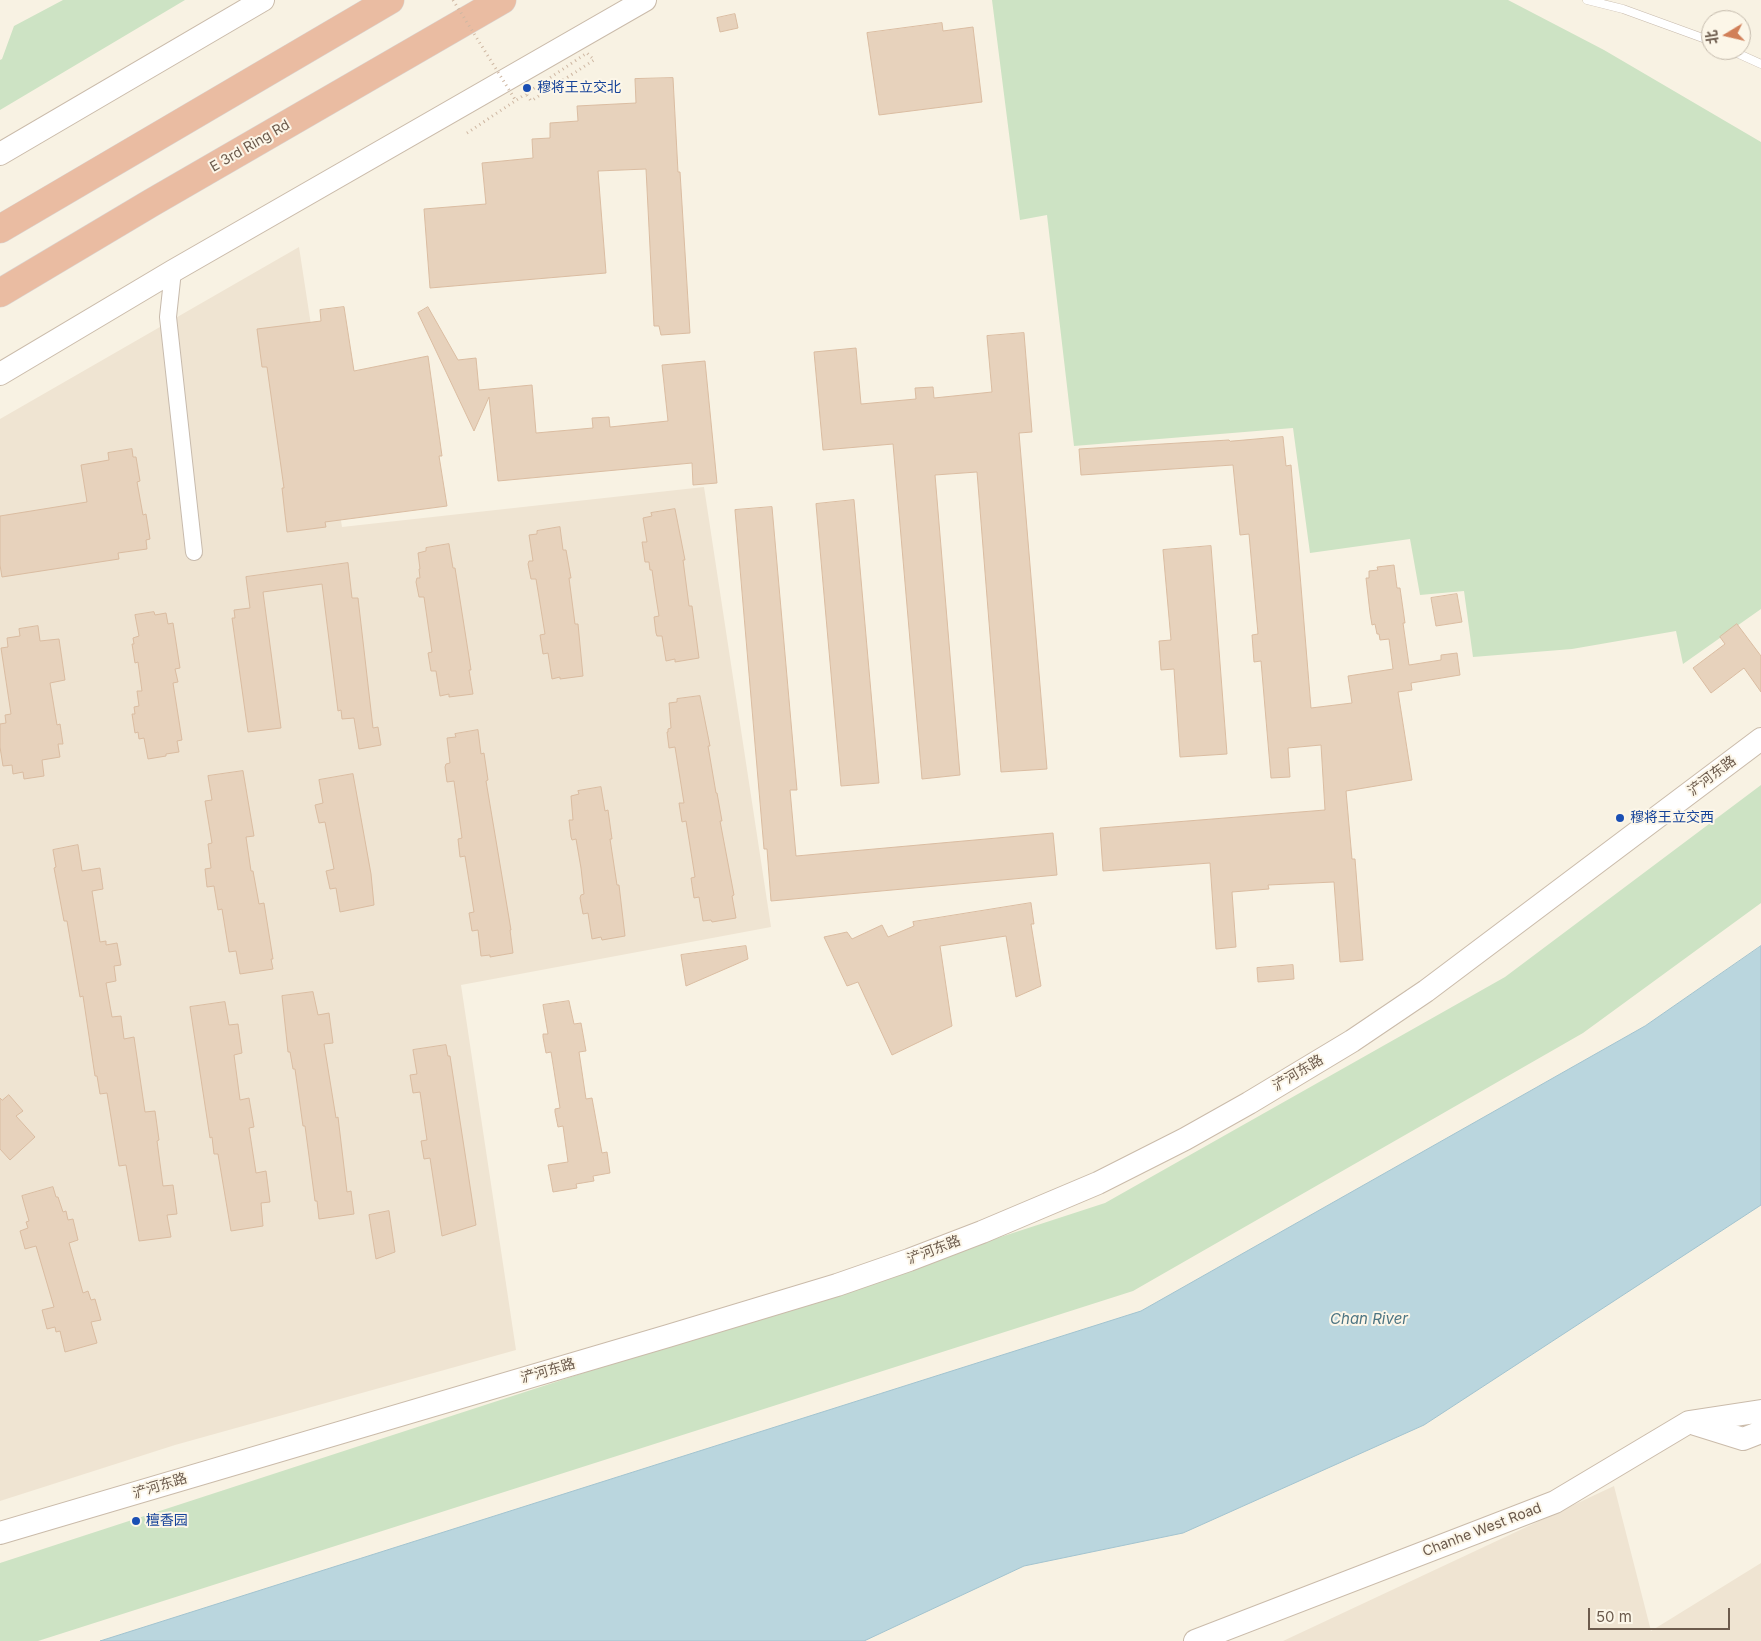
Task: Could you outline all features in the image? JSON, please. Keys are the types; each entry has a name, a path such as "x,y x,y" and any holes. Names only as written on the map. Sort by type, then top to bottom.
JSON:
{"highway":[{"path":"0,228 390,0"},
{"name":"E 3rd Ring Rd","path":"0,293 151,203 502,0"}],"street":[{"path":"0,154 263,0"},
{"path":"0,374 173,271 645,0"},
{"path":"173,271 168,317 194,552"},
{"name":"浐河东路","path":"0,1533 837,1285 982,1232 1098,1183 1185,1139 1249,1103 1360,1035 1426,991 1761,739"},
{"name":"Chanhe West Road","path":"1195,1641 1555,1502 1689,1422 1761,1411"},
{"path":"1689,1422 1743,1439 1761,1432"}],"lane":[{"path":"1587,0 1623,10 1701,37"}],"path":[{"path":"453,0 516,101"},
{"path":"467,133 587,53 594,60 530,101"}],"shaded area":[{"path":"299,247 342,527 704,487 771,927 461,985 516,1350 175,1445 0,1501 0,419"},
{"path":"1614,1486 1651,1631 1761,1563 1761,1641 1283,1641"}],"green space":[{"path":"63,0 185,0 0,110 0,60 14,26"},
{"path":"992,0 1508,0 1604,50 1761,142 1761,609 1683,664 1676,631 1572,649 1473,657 1464,591 1420,595 1410,539 1310,553 1293,428 1074,446 1047,215 1020,220"},
{"path":"1761,785 1761,903 1583,1033 1133,1291 38,1641 0,1641 0,1563 1105,1203 1505,977"}],"water":[{"name":"Chan River","path":"1761,946 1761,1205 1424,1425 1183,1533 1024,1566 864,1641 100,1641 1141,1311 1645,1026"}],"building":[{"path":"735,14 738,28 720,32 717,18"},
{"path":"942,23 943,31 973,27 982,102 879,115 867,33"},
{"path":"673,78 690,333 661,335 659,326 654,326 646,169 598,171 606,273 430,288 424,209 486,204 482,163 533,158 532,139 550,138 550,123 578,121 577,106 636,103 635,79"},
{"path":"344,307 354,371 428,356 442,456 439,456 447,506 325,522 326,527 287,532 282,488 284,488 267,367 262,367 257,329 321,321 320,310"},
{"path":"428,307 458,360 476,358 479,390 532,385 536,433 593,428 592,418 609,417 610,427 668,421 662,365 705,361 717,483 693,485 692,463 498,481 489,397 474,431 418,313"},
{"path":"1024,333 1032,432 1019,433 1047,769 1001,772 977,472 935,475 960,775 922,779 893,444 823,450 814,352 856,348 861,404 916,399 915,388 933,387 934,398 992,392 987,336"},
{"path":"1283,437 1286,466 1291,465 1311,708 1352,703 1348,676 1393,669 1389,639 1380,640 1375,624 1372,625 1370,613 1366,578 1369,578 1369,571 1378,570 1377,567 1394,565 1397,588 1400,588 1409,665 1441,660 1441,655 1457,653 1460,675 1411,683 1412,690 1398,692 1412,780 1346,791 1352,859 1355,859 1363,960 1340,962 1334,882 1268,885 1269,889 1232,892 1236,947 1216,949 1210,863 1103,871 1100,828 1325,810 1321,745 1288,748 1290,777 1271,778 1261,661 1254,662 1252,635 1258,634 1249,534 1240,535 1233,465 1081,475 1079,449"},
{"path":"132,449 133,457 136,457 140,481 137,482 143,515 146,514 150,539 146,540 147,549 118,553 119,559 2,577 0,565 0,516 87,502 81,465 109,460 108,453"},
{"path":"854,500 879,783 841,786 816,504"},
{"path":"772,507 797,790 790,790 796,856 1053,833 1057,875 771,901 767,849 764,849 735,510"},
{"path":"675,509 685,560 683,560 689,606 692,606 699,658 675,662 675,659 666,661 662,636 657,636 656,633 654,617 659,616 652,570 650,570 649,562 645,562 642,542 647,542 643,518 652,516 651,513"},
{"path":"560,527 563,550 566,550 571,578 569,578 575,624 578,624 583,676 552,679 548,653 543,654 540,635 545,634 536,579 531,579 528,564 529,561 533,561 529,535 537,534 537,531"},
{"path":"449,544 453,568 455,568 473,694 449,697 449,694 440,696 436,671 431,671 428,653 432,652 424,597 419,597 416,582 417,578 420,578 418,553 426,551 426,548"},
{"path":"1211,546 1227,754 1180,757 1174,669 1161,670 1159,641 1171,640 1163,550"},
{"path":"348,563 352,598 358,598 373,728 378,727 381,745 359,749 354,718 342,719 341,710 338,711 322,584 263,592 281,728 248,732 232,618 235,618 234,610 250,608 246,577"},
{"path":"1457,594 1462,622 1436,626 1431,598"},
{"path":"154,612 155,615 166,613 168,624 173,623 180,668 175,669 178,682 173,683 182,740 177,741 179,752 148,759 144,738 139,739 138,732 135,733 132,714 135,714 134,707 139,706 137,691 142,691 138,662 135,663 132,644 134,644 133,638 139,636 135,615"},
{"path":"1737,624 1761,656 1761,692 1744,668 1711,693 1693,668 1725,644 1720,637"},
{"path":"38,626 40,641 59,639 65,680 50,683 57,725 60,724 63,744 58,744 60,757 42,760 44,776 24,779 23,772 13,774 12,765 3,766 0,747 0,724 6,723 5,715 11,714 1,648 8,647 7,638 20,636 19,629"},
{"path":"700,696 710,746 708,746 722,821 720,821 734,895 732,896 736,918 712,922 711,920 703,921 699,897 694,898 691,878 695,877 686,821 682,822 679,803 684,803 675,747 669,748 667,732 671,728 669,703 677,702 677,699"},
{"path":"478,730 481,754 484,753 488,780 486,781 511,930 513,953 490,957 490,955 481,956 478,930 472,931 469,913 474,912 465,856 460,857 458,839 462,838 454,781 447,782 445,767 446,764 450,763 447,738 456,737 455,734"},
{"path":"243,771 254,836 246,837 251,871 253,871 259,904 264,903 273,969 240,974 236,951 229,952 222,909 218,910 214,886 207,887 205,869 211,868 208,844 212,843 205,801 212,800 208,776"},
{"path":"353,774 371,874 374,905 340,912 336,888 330,889 326,871 334,869 325,822 319,823 315,805 323,803 319,780"},
{"path":"601,787 605,811 608,810 612,839 610,839 617,885 619,885 625,936 602,940 601,937 592,939 588,913 583,914 580,898 584,894 581,868 576,839 572,840 571,837 569,820 573,820 571,796 579,794 578,791"},
{"path":"78,845 82,871 100,868 103,889 92,891 100,942 106,941 106,945 117,943 121,965 114,966 116,981 106,983 112,1017 121,1016 124,1039 134,1037 145,1112 155,1111 163,1186 173,1185 177,1214 167,1215 171,1237 139,1241 126,1165 119,1166 107,1093 100,1094 97,1076 95,1076 83,996 80,997 67,921 64,921 54,868 56,867 53,850"},
{"path":"1031,903 1034,924 1031,924 1041,986 1016,997 1006,936 940,946 952,1026 892,1055 858,982 847,986 824,937 847,932 852,939 882,925 888,937 914,926 913,922"},
{"path":"746,946 748,959 686,986 681,955"},
{"path":"1293,965 1294,979 1258,982 1257,968"},
{"path":"313,992 318,1015 329,1013 333,1043 324,1044 336,1118 338,1117 347,1192 351,1191 354,1214 319,1219 295,1069 293,1069 290,1052 288,1052 282,996"},
{"path":"569,1001 574,1024 581,1023 586,1051 579,1052 586,1099 592,1098 602,1153 607,1152 610,1173 593,1176 594,1181 576,1184 577,1188 553,1192 548,1165 568,1162 563,1126 558,1127 555,1112 555,1109 560,1108 551,1052 546,1053 543,1037 543,1034 548,1034 543,1005"},
{"path":"225,1002 229,1025 238,1024 242,1053 234,1055 240,1100 249,1098 254,1127 249,1128 256,1173 266,1171 270,1202 261,1203 263,1226 231,1231 218,1154 214,1154 212,1137 210,1138 190,1007"},
{"path":"446,1045 448,1056 450,1056 476,1225 442,1236 430,1158 424,1159 421,1141 427,1140 420,1092 413,1093 410,1075 417,1074 413,1050"},
{"path":"9,1095 23,1111 16,1116 35,1137 10,1160 0,1149 0,1098 2,1100"},
{"path":"53,1187 63,1212 66,1211 68,1220 73,1219 78,1240 69,1243 83,1293 88,1291 91,1300 95,1299 101,1320 91,1322 97,1343 65,1352 60,1331 56,1332 55,1327 47,1329 42,1310 54,1307 36,1246 25,1249 20,1231 28,1228 26,1222 29,1221 22,1196"},
{"path":"389,1211 395,1252 376,1259 369,1215"}],"place":[{"name":"穆将王立交北","path":"527,88"},
{"name":"穆将王立交西","path":"1620,818"},
{"name":"檀香园","path":"136,1521"}]}
